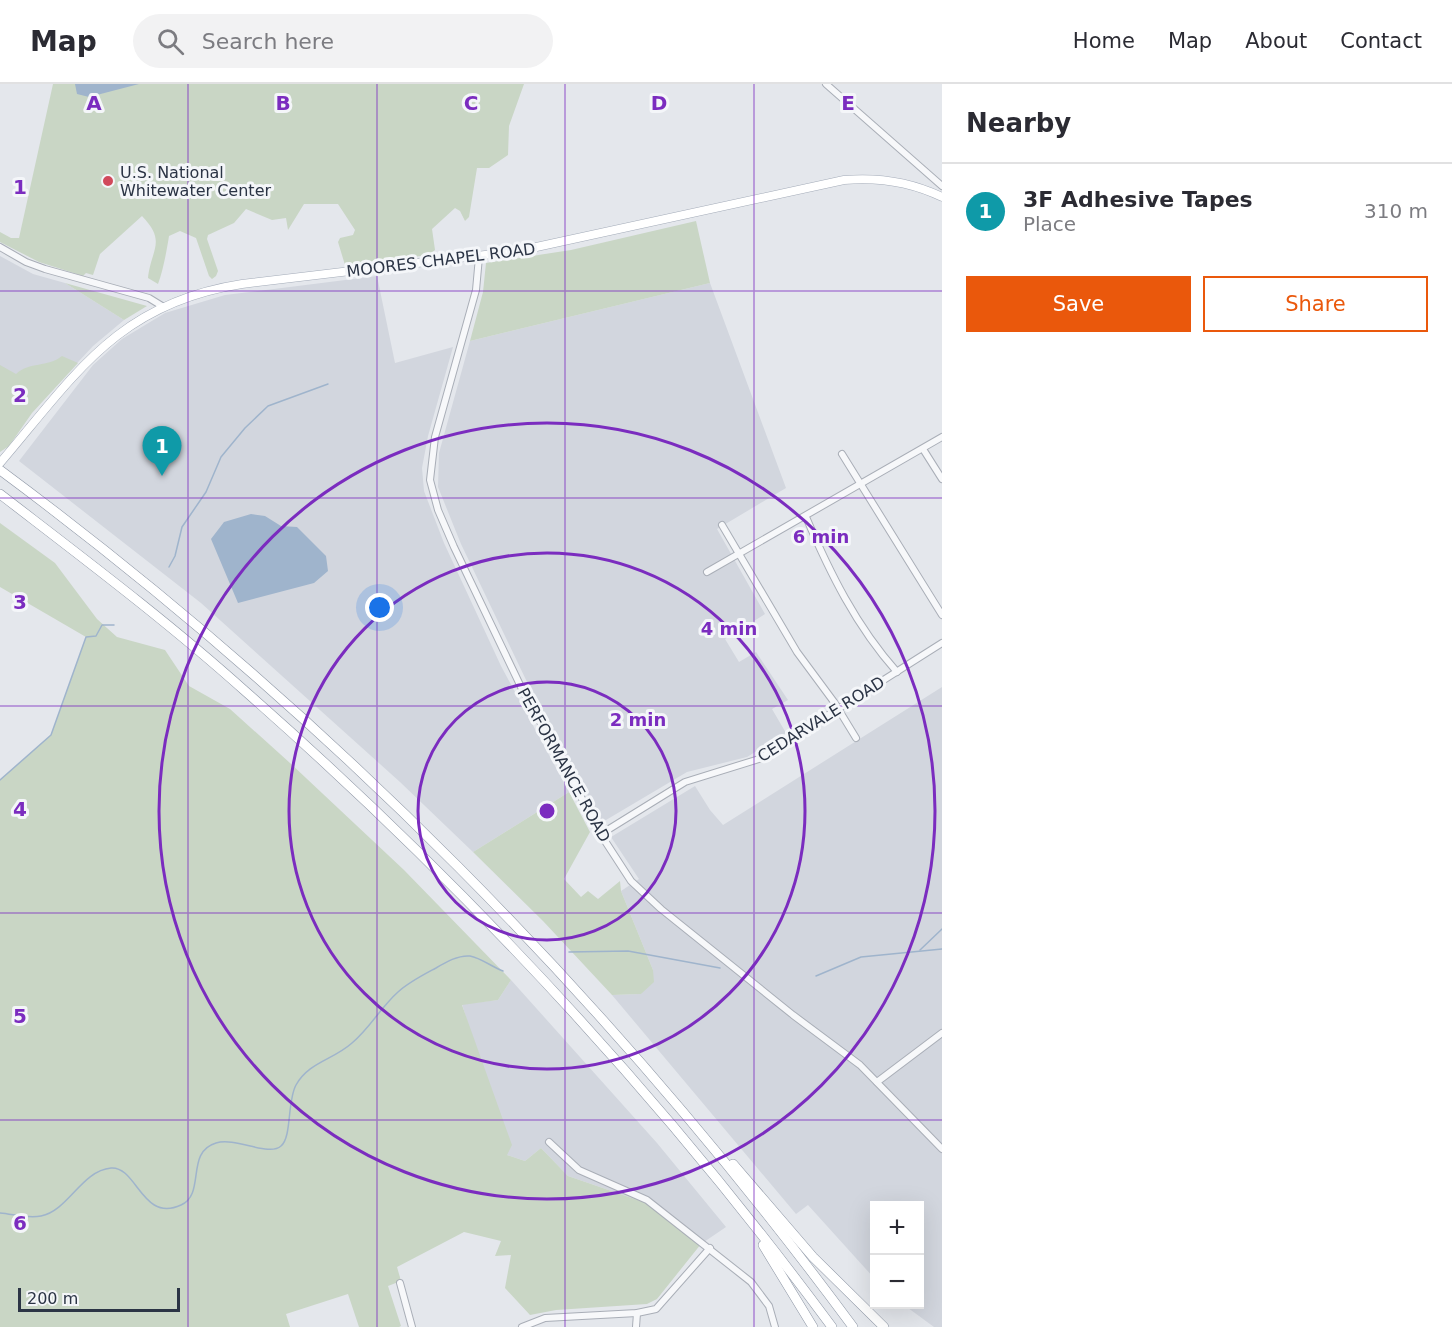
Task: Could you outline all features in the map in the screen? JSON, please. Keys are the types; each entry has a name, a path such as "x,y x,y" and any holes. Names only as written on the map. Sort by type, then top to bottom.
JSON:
{"highway":[{"path":"0,470 180,612 337,750 515,925 696,1127 804,1261 853,1327"},
{"path":"0,494 132,595 196,649 404,837 535,971 610,1053 744,1212 832,1327"},
{"path":"696,1127 746,1177 813,1257 884,1327"},
{"path":"744,1212 813,1327"}],"main road":[{"name":"MOORES CHAPEL ROAD","path":"0,463 94,353 133,322 162,306 211,290 242,284 479,257 569,242 844,180 889,180 919,187 942,197"}],"street":[{"path":"826,84 942,186"},
{"path":"0,247 26,262 149,298 162,306"},
{"name":"PERFORMANCE ROAD","path":"479,257 474,301 432,451 431,488 448,533 504,653 601,834 625,873 641,891 793,1016 856,1061 942,1149"},
{"path":"707,572 741,555 942,437"},
{"path":"923,449 942,479"},
{"path":"842,454 942,615"},
{"path":"806,517 840,591 897,672"},
{"path":"722,525 796,652 838,708 856,738"},
{"name":"CEDARVALE ROAD","path":"601,834 684,782 759,759 942,643"},
{"path":"877,1082 942,1032"},
{"path":"549,1142 579,1170 647,1200 710,1248 758,1289 773,1317 775,1327"},
{"path":"522,1327 545,1318 637,1313 661,1305 710,1248"},
{"path":"400,1283 412,1327"},
{"path":"636,1327 637,1313"}],"shaded area":[{"path":"0,256 33,274 65,283 124,320 93,346 65,376 61,373 0,414"},
{"path":"377,276 395,363 453,347 428,436 422,468 424,491 444,543 501,666 569,792 473,852 400,782 201,603 19,461 93,365 122,339 165,313 225,295"},
{"path":"710,283 786,488 717,529 765,614 725,639 739,662 756,652 788,700 772,709 786,733 747,757 687,772 606,820 601,819 538,705 461,544 438,487 439,453 470,341"},
{"path":"942,687 942,1327 934,1327 909,1309 924,1309 924,1201 870,1201 870,1274 808,1205 796,1214 612,995 641,994 653,970 621,891 639,879 611,837 695,786 710,810 723,825"},
{"path":"511,980 657,1143 726,1227 701,1244 652,1205 568,1176 541,1148 525,1161 507,1155 462,1004 498,1000"}],"green space":[{"path":"53,84 524,84 509,126 508,155 489,168 477,168 469,217 465,221 460,211 455,208 432,229 435,250 429,255 345,265 338,242 340,238 353,235 355,230 338,204 304,204 288,230 286,218 272,220 246,209 234,223 208,235 207,239 218,271 216,276 212,279 209,276 196,238 180,231 169,236 158,284 148,278 156,239 150,225 142,216 100,254 93,275 86,273 83,276 39,262 0,242 0,232 11,238 19,238"},
{"path":"696,221 710,283 470,341 483,292 486,263 571,250"},
{"path":"65,283 147,306 124,320"},
{"path":"62,356 78,363 32,413 9,446 0,452 0,365 16,374 27,367 50,362"},
{"path":"0,523 55,563 97,619 117,637 165,650 189,686 230,709 290,763 404,870 511,980 498,1000 462,1005 512,1145 507,1155 525,1161 541,1148 568,1176 652,1205 701,1244 657,1299 647,1304 556,1310 530,1315 505,1288 511,1255 495,1256 501,1241 464,1232 397,1267 401,1281 388,1286 401,1326 399,1327 359,1327 348,1294 286,1314 290,1327 0,1327 0,780 51,735 86,637 0,587"},
{"path":"569,792 590,832 564,879 581,897 588,891 598,899 620,881 621,891 653,970 654,982 641,994 612,995 543,921 473,852"}],"water":[{"path":"75,84 139,84 89,97 77,94"},
{"path":"251,514 265,516 281,526 297,527 326,556 328,571 314,583 238,603 211,539 224,522"}],"waterway":[{"path":"169,567 175,556 182,527 206,492 221,457 245,428 268,406 328,384"},
{"path":"0,780 51,735 86,637 96,636 102,625 114,625"},
{"path":"920,950 942,929"},
{"path":"816,976 861,957 942,949"},
{"path":"569,952 628,951 720,968"},
{"path":"0,1213 31,1217 51,1212 91,1176 111,1168 127,1175 157,1207 168,1208 181,1205 193,1192 198,1164 207,1148 224,1142 269,1149 281,1146 287,1135 293,1092 301,1077 314,1066 352,1043 392,998 407,985 444,963 461,957 474,957 503,971"}],"place":[{"name":"U.S. National Whitewater Center","path":"108,181"},
{"name":"3F Adhesive Tapes","path":"162,476"}]}
